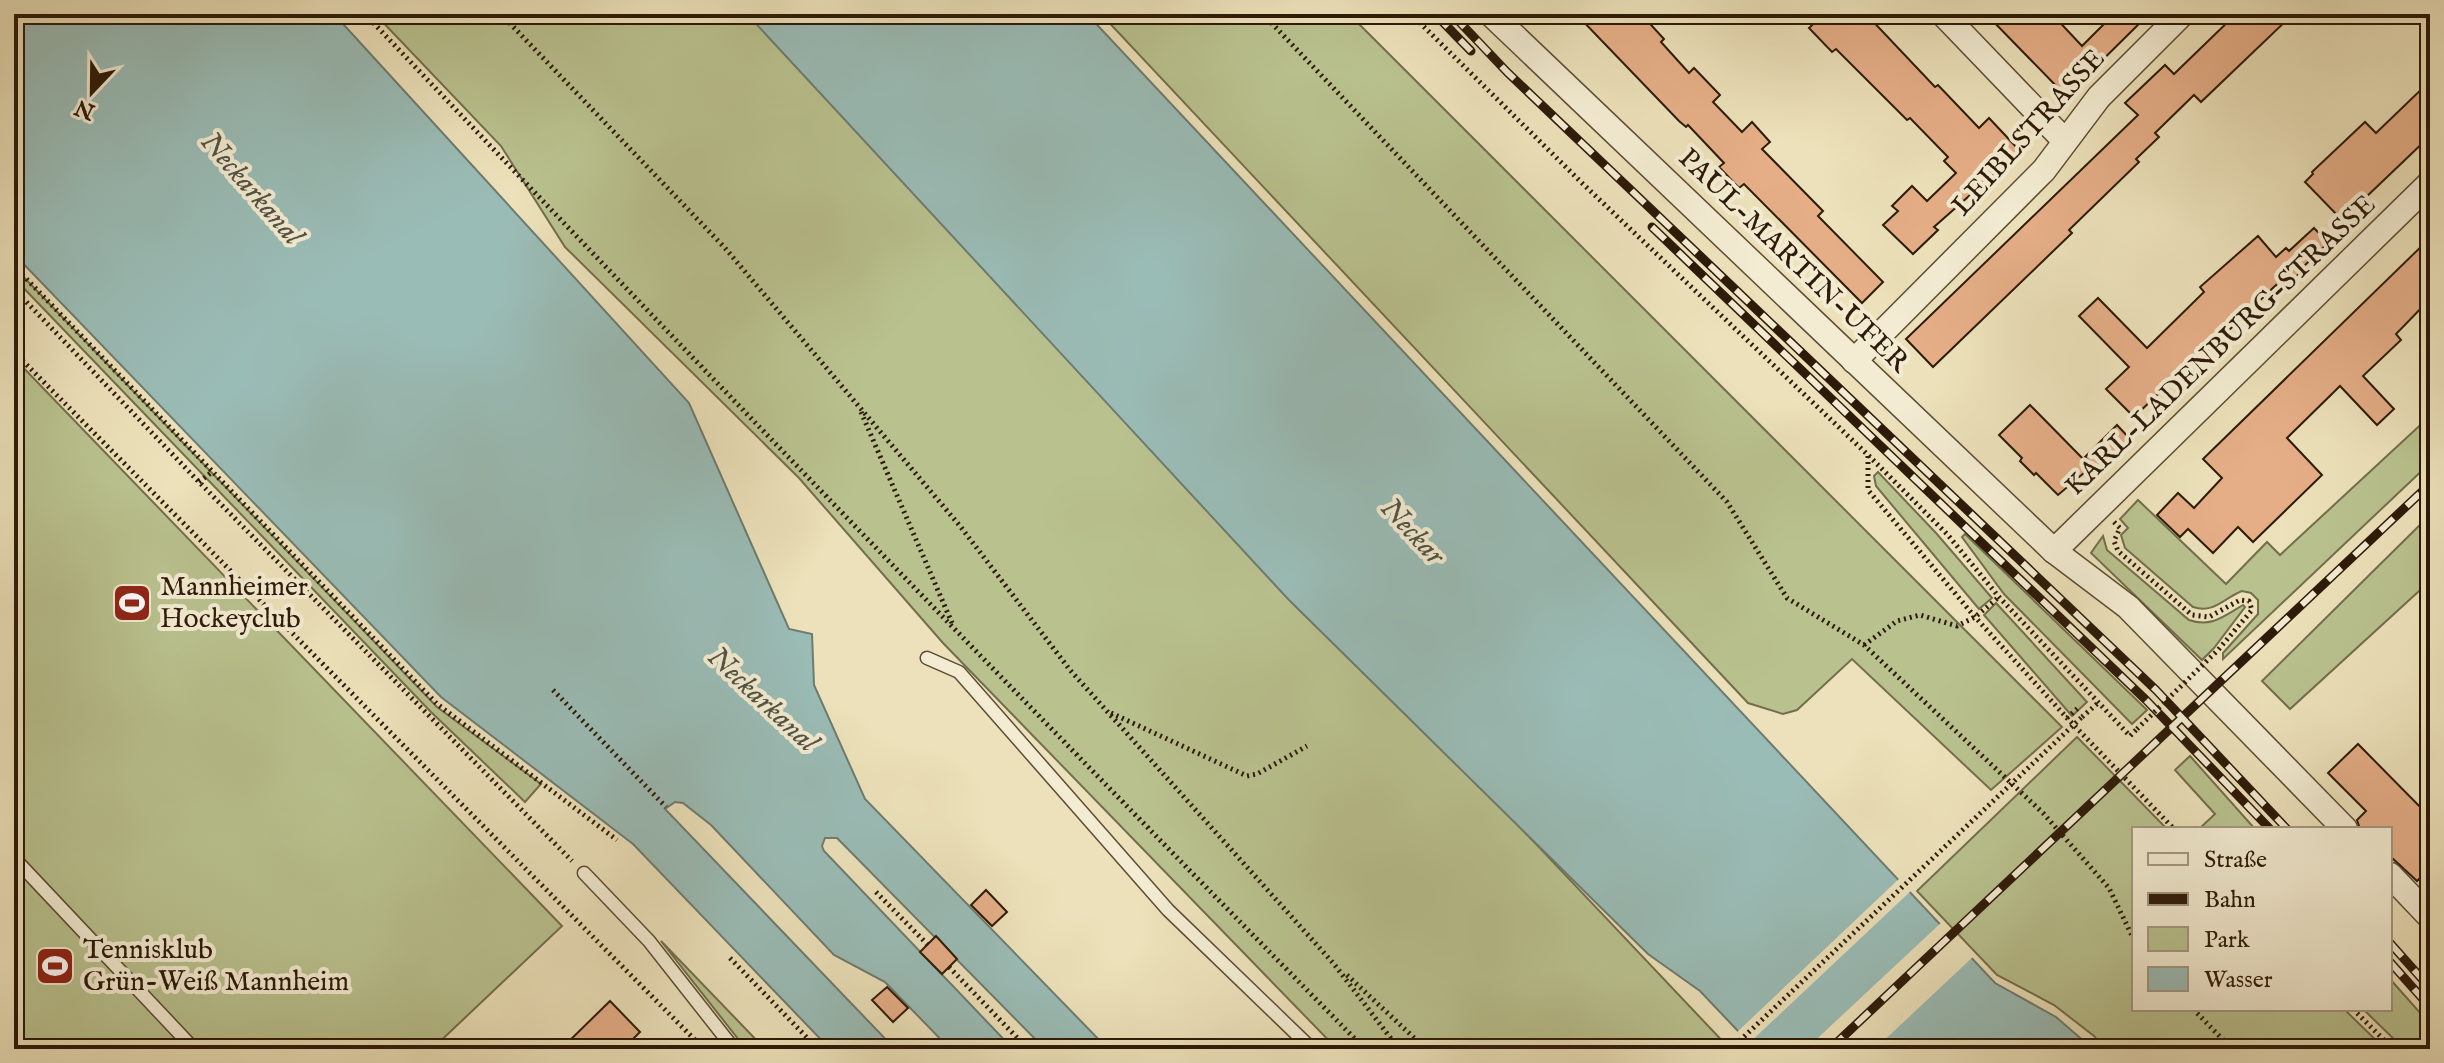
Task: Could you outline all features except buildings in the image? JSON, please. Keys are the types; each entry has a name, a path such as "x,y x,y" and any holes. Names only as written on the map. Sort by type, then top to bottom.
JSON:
{"street":[{"name":"PAUL-MARTIN-UFER","path":"1491,14 2054,551 2128,607 2343,827"},
{"path":"1943,14 2065,141"},
{"name":"LEIBLSTRASSE","path":"1854,361 2044,170 2099,97 2182,14"},
{"name":"KARL-LADENBURG-STRASSE","path":"2054,551 2430,183"},
{"path":"2392,877 2430,917"}],"lane":[{"path":"927,658 959,672 1168,910 1312,1049"},
{"path":"14,858 194,1049"},
{"path":"584,873 649,941 734,1049"}],"path":[{"path":"365,14 677,344 1365,1049"},
{"path":"501,14 725,248 960,526 1070,670 1334,964 1399,1049"},
{"path":"1263,14 1727,502 1787,598 1864,645 2043,813 2109,888 2132,936"},
{"path":"1411,14 1947,534 1999,597 2130,736 2218,650 2252,610 2249,601 2240,600 2209,617 2192,615 2118,551"},
{"path":"14,266 437,704 617,840"},
{"path":"14,289 199,482 584,873"},
{"path":"14,352 704,1049"},
{"path":"859,407 955,629"},
{"path":"1868,455 1868,490 1975,617 2172,827"},
{"path":"199,482 212,472"},
{"path":"1864,645 1897,621 1920,615 1957,626 1975,617 1999,597"},
{"path":"553,690 666,807"},
{"path":"1731,1049 2098,703"},
{"path":"2067,718 2079,707"},
{"path":"1107,711 1247,776 1257,774 1307,746"},
{"path":"876,892 928,945"},
{"path":"730,958 818,1049"},
{"path":"1334,964 1426,1049"},
{"path":"949,967 1028,1049"},
{"path":"2195,1011 2232,1049"},
{"path":"2355,1011 2393,1049"}],"green space":[{"path":"375,14 761,14 1304,599 1730,1049 1337,1049 943,643 799,478 565,247 501,146"},
{"path":"1101,14 1349,14 2062,727 1991,790 1852,659 1797,710 1783,714 1748,703"},
{"path":"14,267 437,707 541,784 525,802 431,712 14,278"},
{"name":"Mannheimer Hockeyclub","path":"14,358 562,926 432,1049 14,1049"},
{"path":"2430,416 2430,463 2223,659 2223,653 2258,614 2258,600 2251,593 2242,591 2213,607 2193,607 2125,548 2121,535 2128,528 2120,519 2138,500 2226,584 2267,542 2280,555"},
{"path":"1878,472 1992,598 1979,609 1876,486 1874,476"},
{"path":"2430,515 2430,581 2290,709 2262,681"},
{"path":"1965,534 2147,710 2132,724 2004,594 1962,537"},
{"path":"2103,536 2107,550 2189,620 2211,622 2243,605 2245,607 2202,660 2091,553"},
{"path":"1996,603 2087,702 2072,716 1984,615"},
{"path":"2077,737 2165,827 2132,827 2132,1011 2346,1011 2385,1049 2104,1049 2094,1036 2054,1005 1997,975 1917,891"},
{"path":"2190,756 2253,827 2201,827 2215,814 2175,770"},
{"path":"661,941 765,1049 746,1049"},
{"path":"2392,981 2430,1024 2430,1049 2404,1049 2365,1011 2392,1011"}],"water":[{"name":"Neckarkanal","path":"14,14 334,14 689,403 789,629 812,634 814,685 865,799 1108,1049 1045,1049 837,838 825,838 824,851 1013,1049 950,1049 885,982 834,955 711,825 683,803 675,802 665,809 895,1049 830,1049 633,844 441,697 14,254"},
{"name":"Neckar","path":"747,14 1087,14 1995,983 2056,1017 2093,1049 1755,1049 1700,991 1648,954 1288,599"}],"pier":[{"path":"1901,877 1913,889 1746,1046 1735,1034"},
{"path":"1943,921 1975,955 1875,1049 1806,1049"}],"railway":[{"path":"1435,14 1471,51"},
{"path":"1452,14 1507,72 2156,690 2285,827"},
{"path":"1652,227 2146,700 2268,827"},
{"path":"1830,1049 2430,484"},
{"path":"2392,945 2430,988"},
{"path":"2392,964 2430,1007"}],"place":[{"name":"Mannheimer Hockeyclub","path":"132,603"},
{"name":"Tennisklub Grün-Weiß Mannheim","path":"55,966"}]}
